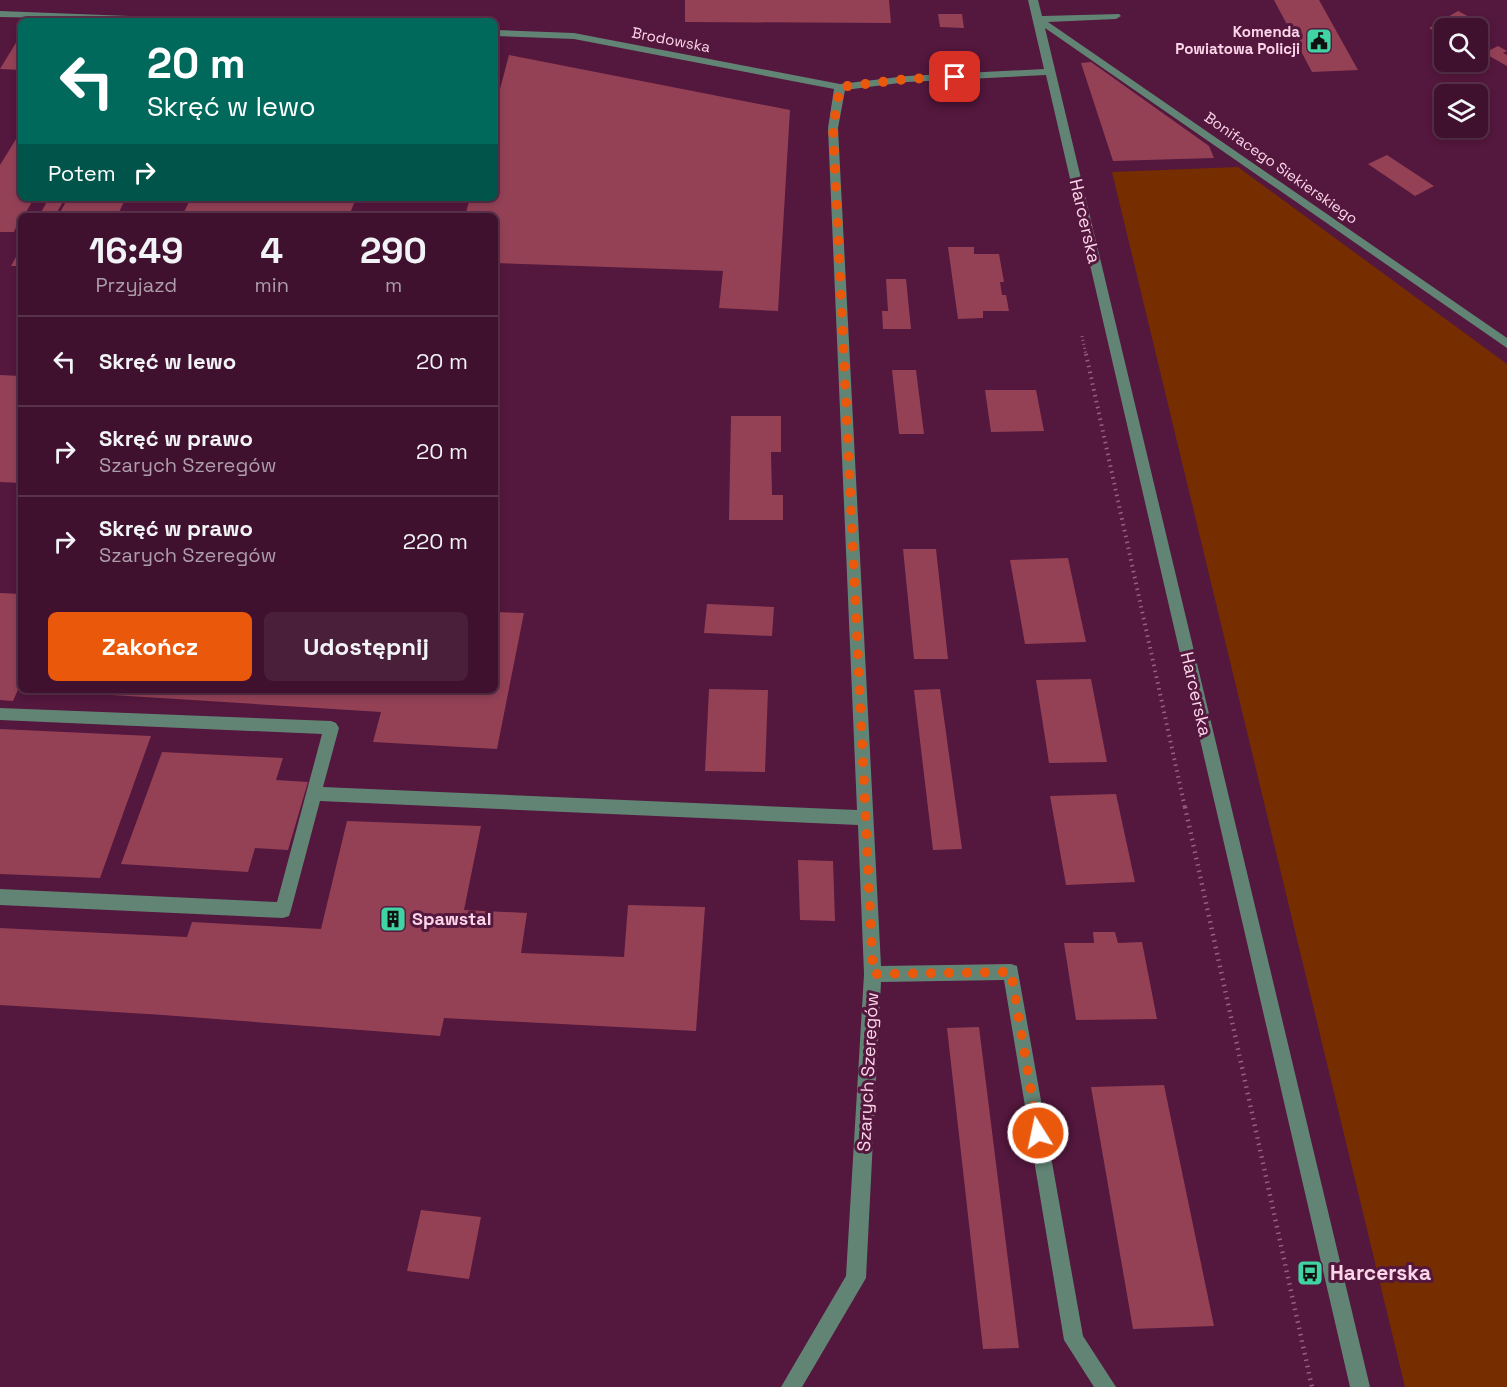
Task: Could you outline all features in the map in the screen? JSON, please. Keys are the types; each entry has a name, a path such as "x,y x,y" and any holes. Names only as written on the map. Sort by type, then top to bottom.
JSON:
{"street":[{"name":"Harcerska","path":"1033,0 1360,1387"},
{"path":"0,14 104,18"},
{"path":"1038,19 1116,16"},
{"name":"Bonifacego Siekierskiego","path":"1038,19 1507,344"},
{"name":"Brodowska","path":"498,33 574,36 840,87"},
{"path":"840,87 907,79 1050,72"},
{"name":"Szarych Szeregów","path":"791,1387 856,1278 873,974 833,128 840,87"},
{"path":"0,714 331,728 283,910 0,897"},
{"path":"313,794 867,818"},
{"path":"873,974 1011,972 1074,1340 1106,1387"}],"path":[{"path":"1082,334 1312,1387"}],"shaded area":[{"path":"1238,167 1507,364 1507,1387 1405,1387 1112,172"}],"building":[{"path":"685,0 889,0 891,23 685,22"},
{"name":"Komenda Powiatowa Policji","path":"1274,0 1319,0 1358,70 1312,72"},
{"path":"1458,11 1471,18 1446,18"},
{"path":"938,14 962,14 964,28 940,27"},
{"path":"17,41 18,41 18,70 0,69"},
{"path":"1498,46 1507,51 1503,53 1507,55 1507,66 1488,55 1488,51"},
{"path":"509,55 790,110 778,311 719,308 723,271 498,263 498,213 466,213 469,201 498,201 498,97"},
{"path":"1091,62 1209,146 1214,158 1113,161 1081,63"},
{"path":"18,136 18,201 32,201 26,213 18,213 18,223 14,232 0,232 0,165"},
{"path":"1387,155 1434,186 1415,196 1368,164"},
{"path":"47,201 63,201 57,213 41,213"},
{"path":"66,201 124,201 118,213 60,213"},
{"path":"190,201 355,201 350,213 184,213"},
{"path":"948,247 974,247 974,254 999,254 1004,282 1000,282 1002,295 1006,295 1009,311 983,311 983,318 958,319"},
{"path":"18,253 18,266 11,266"},
{"path":"886,279 906,279 911,329 883,329 882,311 888,311"},
{"path":"892,370 916,370 924,434 899,434"},
{"path":"0,375 18,376 18,483 0,482"},
{"path":"985,390 1036,390 1044,431 991,432"},
{"path":"731,416 781,416 781,452 771,452 772,495 783,495 783,520 729,520"},
{"path":"903,549 936,549 948,659 914,659"},
{"path":"1068,558 1086,642 1025,644 1010,560"},
{"path":"0,593 18,594 18,690 13,701 0,700"},
{"path":"707,604 774,607 772,636 704,633"},
{"path":"498,612 524,613 497,749 373,742 381,712 80,693 498,693"},
{"path":"1091,679 1107,762 1049,763 1036,680"},
{"path":"709,689 768,690 765,772 705,771"},
{"path":"940,689 962,849 933,850 914,690"},
{"path":"0,729 151,736 100,878 0,874"},
{"path":"162,752 283,758 276,780 308,782 288,850 255,848 248,872 121,864"},
{"path":"1116,794 1135,882 1066,885 1050,796"},
{"path":"347,821 481,826 464,910 527,913 521,953 624,957 628,905 705,907 696,1031 444,1018 440,1036 0,1005 0,928 187,937 192,922 321,929"},
{"path":"798,860 833,861 835,921 800,920"},
{"path":"1093,932 1115,932 1118,943 1142,942 1157,1019 1076,1020 1064,943 1094,943"},
{"path":"979,1027 1019,1348 983,1349 947,1028"},
{"path":"1164,1085 1214,1326 1133,1329 1091,1087"},
{"path":"421,1210 481,1217 469,1279 407,1271"}],"place":[{"name":"Komenda Powiatowa Policji","path":"1319,41"},
{"name":"Spawstal","path":"393,919"},
{"name":"Harcerska","path":"1310,1273"}],"route":[{"path":"955,77 907,79 840,87 833,128 873,974 1011,972 1038,1133"}]}
